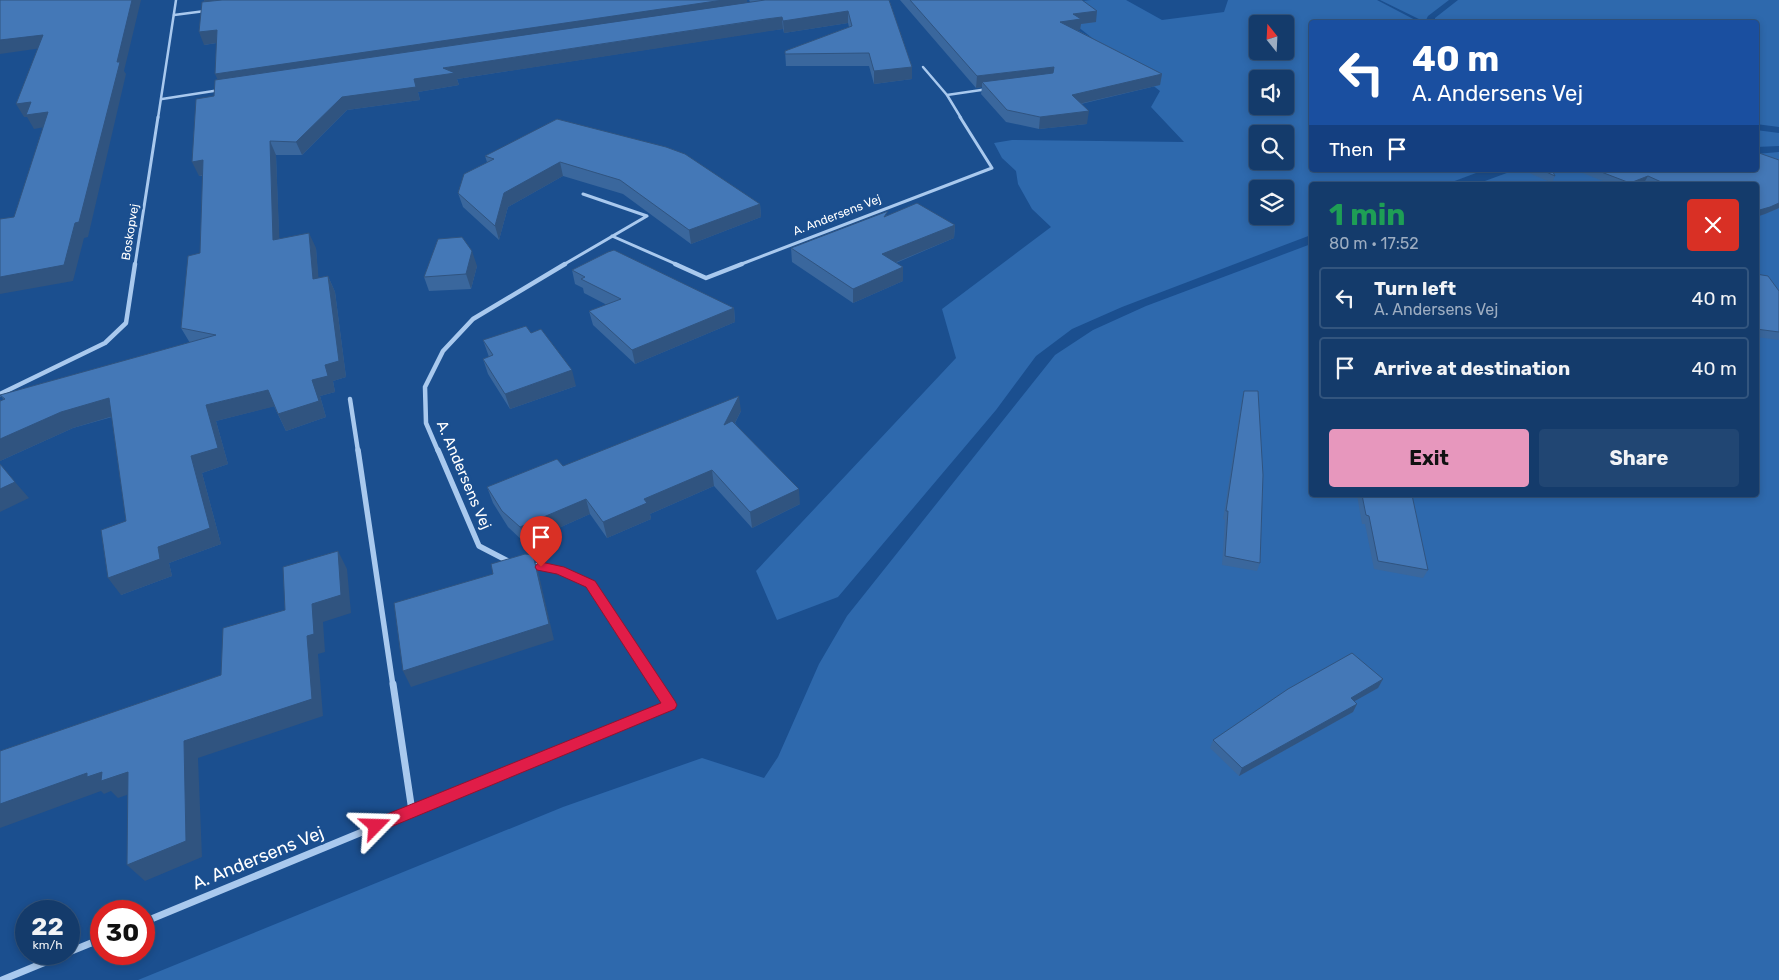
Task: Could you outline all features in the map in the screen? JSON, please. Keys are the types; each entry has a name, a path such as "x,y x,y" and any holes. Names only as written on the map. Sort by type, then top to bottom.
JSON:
{"street":[{"name":"Boskopvej","path":"0,394 105,343 126,323 176,0"},
{"path":"174,15 211,11"},
{"name":"A. Andersens Vej","path":"612,236 706,278 992,168 946,95 923,67"},
{"path":"946,95 994,88"},
{"path":"162,99 220,90"},
{"name":"A. Andersens Vej","path":"514,562 504,560 479,546 426,422 425,387 443,350 473,319 647,216 583,194"},
{"path":"350,399 412,812"},
{"name":"A. Andersens Vej","path":"155,917 670,705 591,584 559,570 523,564"},
{"path":"2,980 38,965"}],"shaded area":[{"path":"1091,0 1126,0 1162,20 1224,12 1228,0 1377,0 1415,20 1309,20 1309,172 1479,172 1452,182 1309,182 1309,236 1122,307 1072,329 1036,356 996,410 838,597 777,620 756,571 956,358 942,309 1051,227 1032,209 1018,184 1016,171 1002,158 994,143 1012,140 1184,142 1151,107 1160,91 1050,5"},
{"path":"1380,0 1449,0 1428,16 1426,20 1421,20"},
{"path":"1458,0 1779,0 1779,127 1759,124 1759,20 1435,20 1435,18"},
{"path":"1759,130 1779,133 1779,146 1759,147"},
{"path":"1779,152 1779,980 138,980 563,807 702,758 764,778 778,757 819,664 847,616 1055,355 1093,330 1146,306 1309,245 1309,497 1759,497 1759,182 1482,182 1510,172 1759,172 1759,154"}],"building":[{"path":"0,0 132,0 117,62 120,62 79,222 75,223 64,265 0,277 0,219 14,217 48,112 26,115 31,102 16,104 43,35 0,40"},
{"path":"222,0 723,0 215,74 217,30 199,32 202,2"},
{"path":"765,0 889,0 912,67 874,71 869,53 785,54 785,51 852,26 848,11 783,21 782,17 443,68 455,73 414,79 416,87 342,97 296,142 270,141 273,240 309,233 313,279 328,276 339,361 325,365 328,376 312,380 319,401 278,414 268,390 206,405 218,448 191,456 210,528 158,547 160,559 108,578 101,530 126,521 109,398 61,412 0,439 0,401 5,399 0,395 216,335 181,328 188,256 200,253 203,160 192,162 196,99 214,96 215,80"},
{"path":"910,0 1082,0 1097,11 1073,14 1081,19 1060,22 1162,74 1072,95 1089,111 1040,117 1007,110 982,82 1053,73 1054,67 977,76"},
{"path":"557,119 666,147 685,154 760,204 689,230 620,180 560,162 504,193 495,226 458,193 464,174 494,159 485,156"},
{"path":"1759,153 1779,160 1779,203 1759,210 1759,182 1661,182 1648,176 1627,182 1601,172 1759,172"},
{"path":"917,203 955,225 882,254 903,267 853,289 791,248 888,211 884,217"},
{"path":"462,237 472,251 466,274 424,277 438,239"},
{"path":"614,250 734,308 632,350 589,311 621,299 581,279 585,277 572,270"},
{"path":"1759,274 1768,276 1779,291 1779,332 1759,329"},
{"path":"526,326 531,333 541,329 572,370 505,394 483,359 493,355 483,340"},
{"path":"1244,391 1258,391 1263,475 1260,563 1225,556 1228,511 1226,511"},
{"path":"739,396 724,425 732,421 799,489 750,512 712,470 644,499 647,503 603,522 586,499 520,527 502,511 487,487 557,459 563,466"},
{"path":"0,464 15,482 0,489"},
{"path":"1362,497 1412,497 1428,570 1378,561 1369,516 1366,515"},
{"path":"338,551 341,595 312,604 314,634 307,636 312,699 184,741 186,841 127,865 128,772 101,781 102,772 87,777 87,773 0,804 0,751 221,675 223,628 285,610 283,567"},
{"path":"525,554 533,555 549,624 403,671 394,603 493,574 491,564"},
{"path":"1352,653 1383,679 1351,698 1357,704 1242,768 1213,740 1288,689"}],"route":[{"path":"376,826 670,705 591,584 559,570 541,567"}]}
